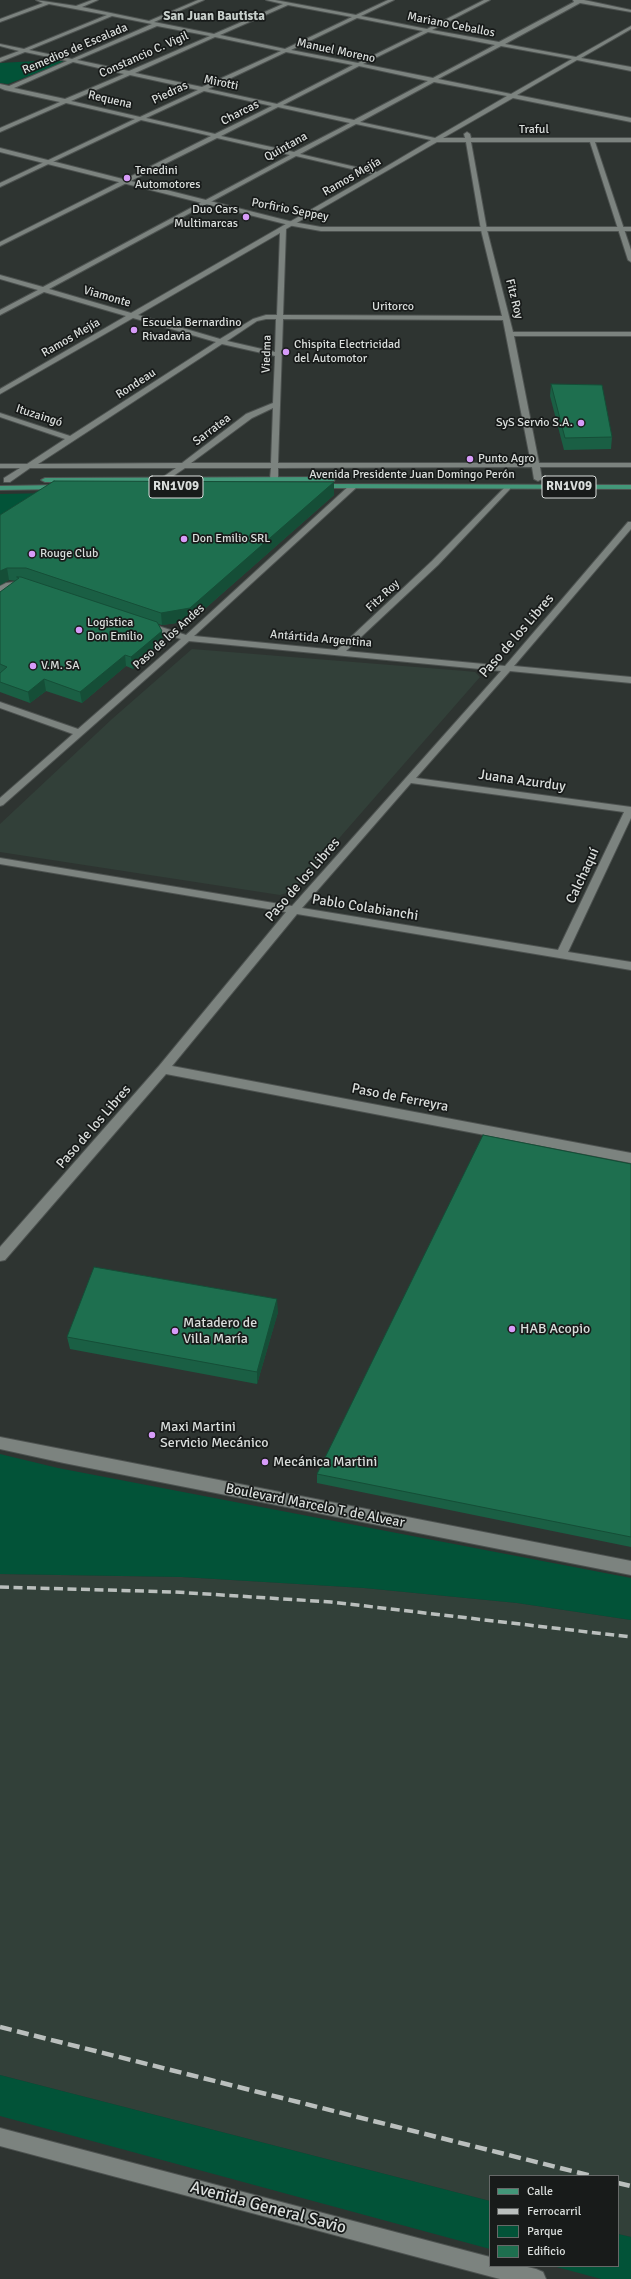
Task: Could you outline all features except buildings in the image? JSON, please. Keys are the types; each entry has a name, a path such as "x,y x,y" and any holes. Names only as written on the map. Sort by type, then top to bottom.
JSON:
{"main road":[{"name":"Avenida Presidente Juan Domingo Perón","path":"3,480 631,479"},
{"name":"Avenida Presidente Juan Domingo Perón","path":"0,488 631,486"}],"street":[{"name":"Manuel Moreno","path":"38,0 510,97 631,120"},
{"path":"76,8 96,0"},
{"path":"148,23 202,0"},
{"name":"Mariano Ceballos","path":"268,0 631,69"},
{"name":"Constancio C. Vigil","path":"0,130 65,102 128,72 296,0"},
{"name":"Piedras","path":"0,185 392,0"},
{"name":"Charcas","path":"0,244 359,66 488,0"},
{"path":"570,0 631,11"},
{"name":"Quintana","path":"0,313 581,1"},
{"path":"0,21 49,2"},
{"path":"0,60 112,15"},
{"name":"Remedios de Escalada","path":"0,92 157,24"},
{"name":"Ramos Mejía","path":"0,392 380,174 631,27"},
{"name":"Mirotti","path":"0,45 438,140"},
{"name":"Requena","path":"0,86 380,174"},
{"name":"Fitz Roy","path":"464,124 469,141 484,230 510,334 538,479"},
{"name":"Traful","path":"438,140 631,140"},
{"path":"592,140 631,260"},
{"name":"Porfirio Seppey","path":"0,150 293,224 336,230 631,229"},
{"name":"Viedma","path":"274,479 283,230"},
{"name":"Viamonte","path":"0,277 222,342 278,355"},
{"name":"Uritorco","path":"280,317 506,318"},
{"name":"Rondeau","path":"3,480 29,466 255,320 280,317"},
{"path":"510,334 631,334"},
{"name":"Sarratea","path":"166,479 249,416 276,404"},
{"name":"Ituzaingó","path":"0,415 71,439"},
{"name":"Avenida Presidente Juan Domingo Perón","path":"0,466 631,465"},
{"name":"Paso de los Andes","path":"0,803 187,638 353,487"},
{"name":"Fitz Roy","path":"340,652 435,563 507,487"},
{"name":"Paso de los Libres","path":"0,1256 163,1069 294,910 508,668 631,524"},
{"path":"0,589 18,584 32,587"},
{"name":"Antártida Argentina","path":"135,621 187,638 631,680"},
{"path":"0,705 79,733"},
{"name":"Juana Azurduy","path":"409,780 630,810"},
{"name":"Calchaquí","path":"562,954 630,810"},
{"name":"Pablo Colabianchi","path":"0,861 631,966"},
{"path":"0,869 267,913"},
{"name":"Paso de Ferreyra","path":"163,1069 631,1158"},
{"name":"Boulevard Marcelo T. de Alvear","path":"0,1443 64,1457 631,1568"},
{"name":"Avenida General Savio","path":"0,2137 489,2267"},
{"name":"Avenida General Savio","path":"491,2267 536,2279"}],"shaded area":[{"path":"192,649 465,671 475,672 480,677 293,891 280,895 0,852 0,824 112,719"},
{"path":"0,1574 182,1577 364,1588 517,1603 631,1620 631,2237 619,2234 619,2175 489,2175 489,2201 0,2075"}],"green space":[{"path":"55,60 66,62 8,84 0,83 0,63"},
{"path":"55,493 0,529 0,494"},
{"path":"0,1454 58,1468 631,1578 631,1620 517,1603 364,1588 182,1577 0,1574"},
{"path":"0,2075 489,2201 489,2249 0,2116"},
{"path":"619,2234 631,2237 631,2279 601,2279 557,2267 619,2267"}],"railway":[{"path":"0,1587 175,1592 331,1602 631,1637"},
{"path":"0,2027 588,2175"},
{"path":"619,2183 631,2186"}],"place":[{"name":"Tenedini Automotores","path":"127,178"},
{"name":"Duo Cars Multimarcas","path":"246,217"},
{"name":"Escuela Bernardino Rivadavia","path":"134,330"},
{"name":"Chispita Electricidad del Automotor","path":"286,352"},
{"name":"SyS Servio S.A.","path":"581,423"},
{"name":"Punto Agro","path":"470,459"},
{"name":"Don Emilio SRL","path":"184,539"},
{"name":"Rouge Club","path":"32,554"},
{"name":"Logistica Don Emilio","path":"79,630"},
{"name":"V.M. SA","path":"33,666"},
{"name":"HAB Acopio","path":"512,1329"},
{"name":"Matadero de Villa María","path":"175,1331"},
{"name":"Maxi Martini Servicio Mecánico","path":"152,1435"},
{"name":"Mecánica Martini","path":"265,1462"}],"district":[{"name":"San Juan Bautista","path":"214,17"}]}
